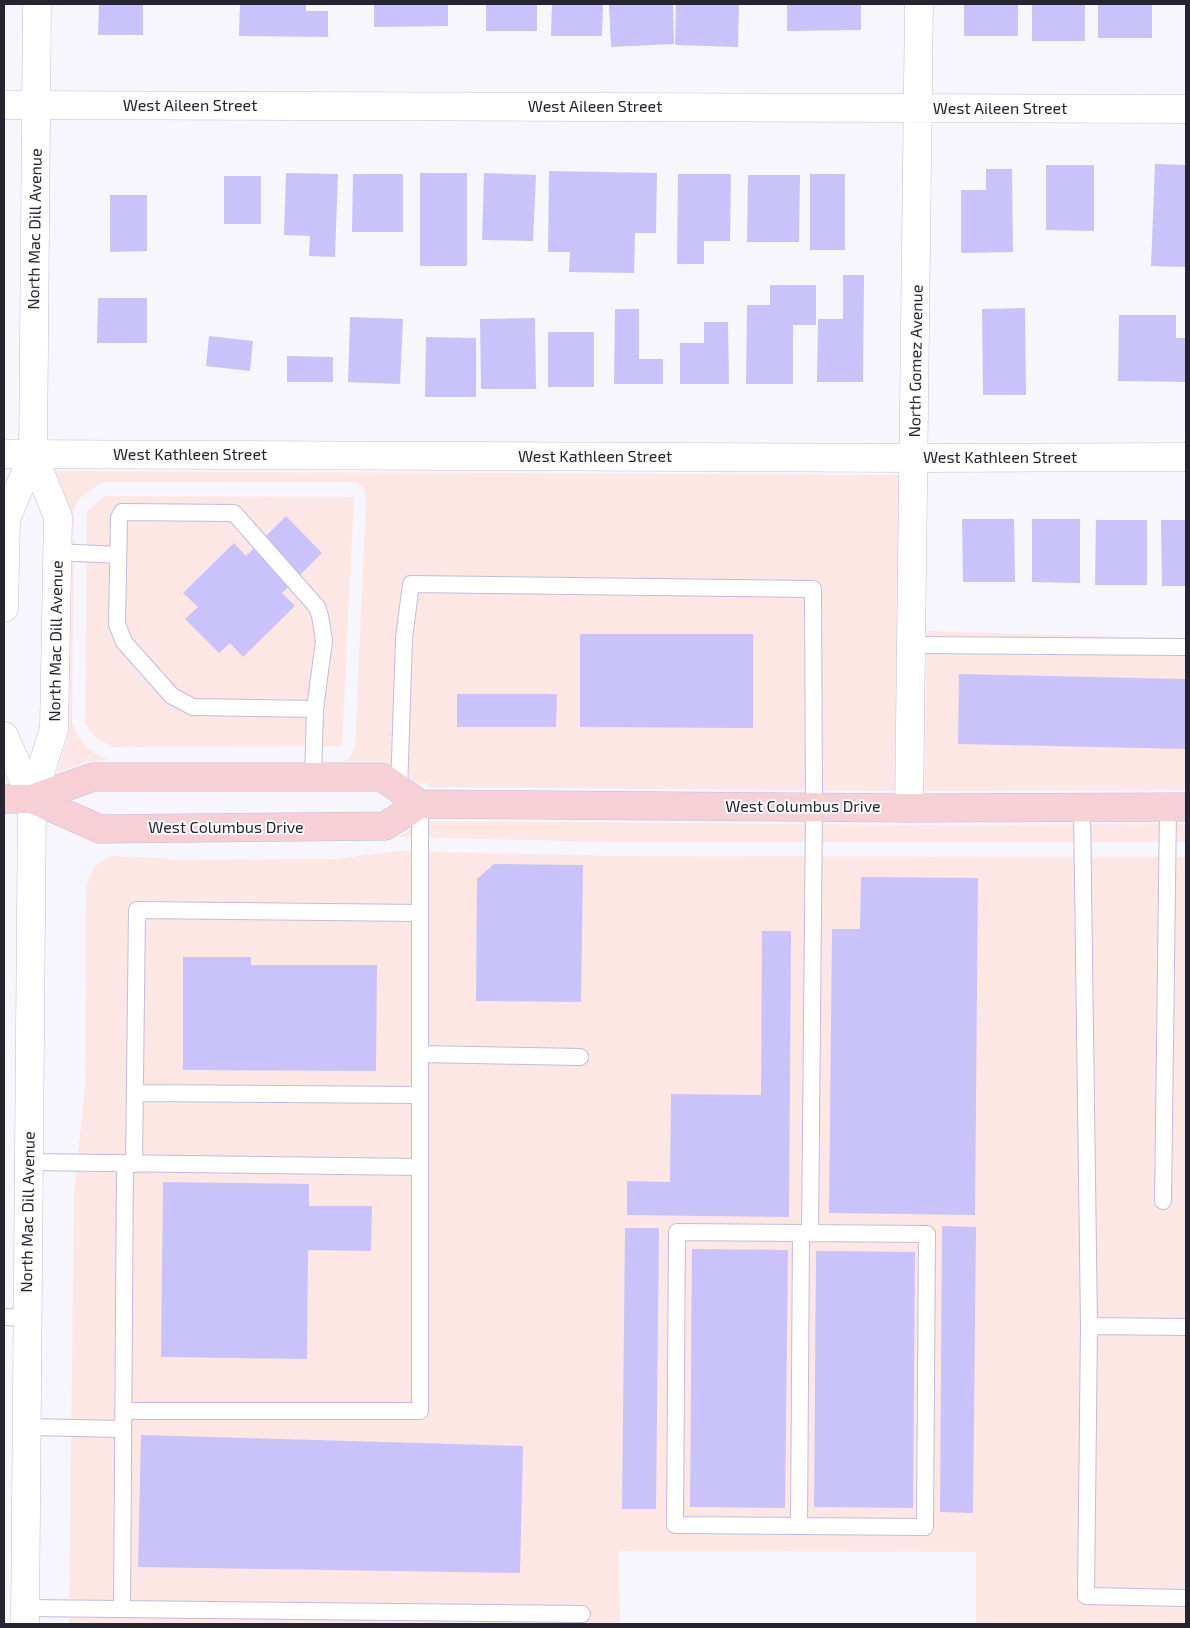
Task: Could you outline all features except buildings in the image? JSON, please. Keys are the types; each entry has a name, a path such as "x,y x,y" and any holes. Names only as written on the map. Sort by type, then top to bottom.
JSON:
{"main road":[{"name":"West Columbus Drive","path":"4,799 32,799 93,777 382,777 409,797 814,808 1177,807"},
{"name":"West Columbus Drive","path":"32,799 100,829 385,826 409,797"}],"street":[{"name":"North Mac Dill Avenue","path":"4,608 6,519 33,455 37,4"},
{"name":"North Gomez Avenue","path":"909,808 915,458 919,4"},
{"name":"West Aileen Street","path":"4,105 1186,109"},
{"name":"West Kathleen Street","path":"4,454 915,458 1186,457"},
{"name":"North Mac Dill Avenue","path":"25,1616 26,1427 15,1318 28,1162 32,799 54,730 58,517 33,455"},
{"name":"North Mac Dill Avenue","path":"4,736 32,799"}],"lane":[{"path":"313,777 315,709 324,641 317,607 234,512 122,512 119,518 117,624 124,642 172,696 193,707 315,709"},
{"path":"57,552 118,555"},
{"path":"123,1411 420,1410 420,913 409,797 404,638 411,584 813,589 814,808 799,1526"},
{"path":"912,645 1184,647"},
{"path":"1163,1201 1177,807"},
{"path":"1082,808 1089,1326 1086,1596 1186,1598"},
{"path":"122,1609 123,1411 129,1164 135,1093 137,910 420,913"},
{"path":"420,1054 580,1057"},
{"path":"135,1093 420,1095"},
{"path":"28,1162 420,1167"},
{"path":"677,1232 927,1234 925,1527 799,1526 675,1525 677,1232"},
{"path":"1089,1326 1186,1326"},
{"path":"26,1427 123,1429"},
{"path":"25,1616 122,1609 582,1614"}],"shaded area":[{"path":"56,471 899,475 895,791 428,787 425,782 420,785 383,761 342,761 349,758 355,747 366,498 364,489 354,482 105,482 79,499 74,511 72,723 76,733 88,749 108,760 88,761 57,773 69,730 73,518"},
{"path":"105,496 354,497 342,746 114,747 98,740 85,724 87,511"},
{"path":"927,631 1186,639 1186,790 924,791"},
{"path":"428,821 924,825 1186,824 1186,842 612,842 398,837 419,824"},
{"path":"399,851 612,856 1186,857 1186,1624 976,1624 976,1552 619,1551 620,1624 69,1624 74,1195 85,1085 86,887 94,866 111,856 176,860 333,859"}]}
